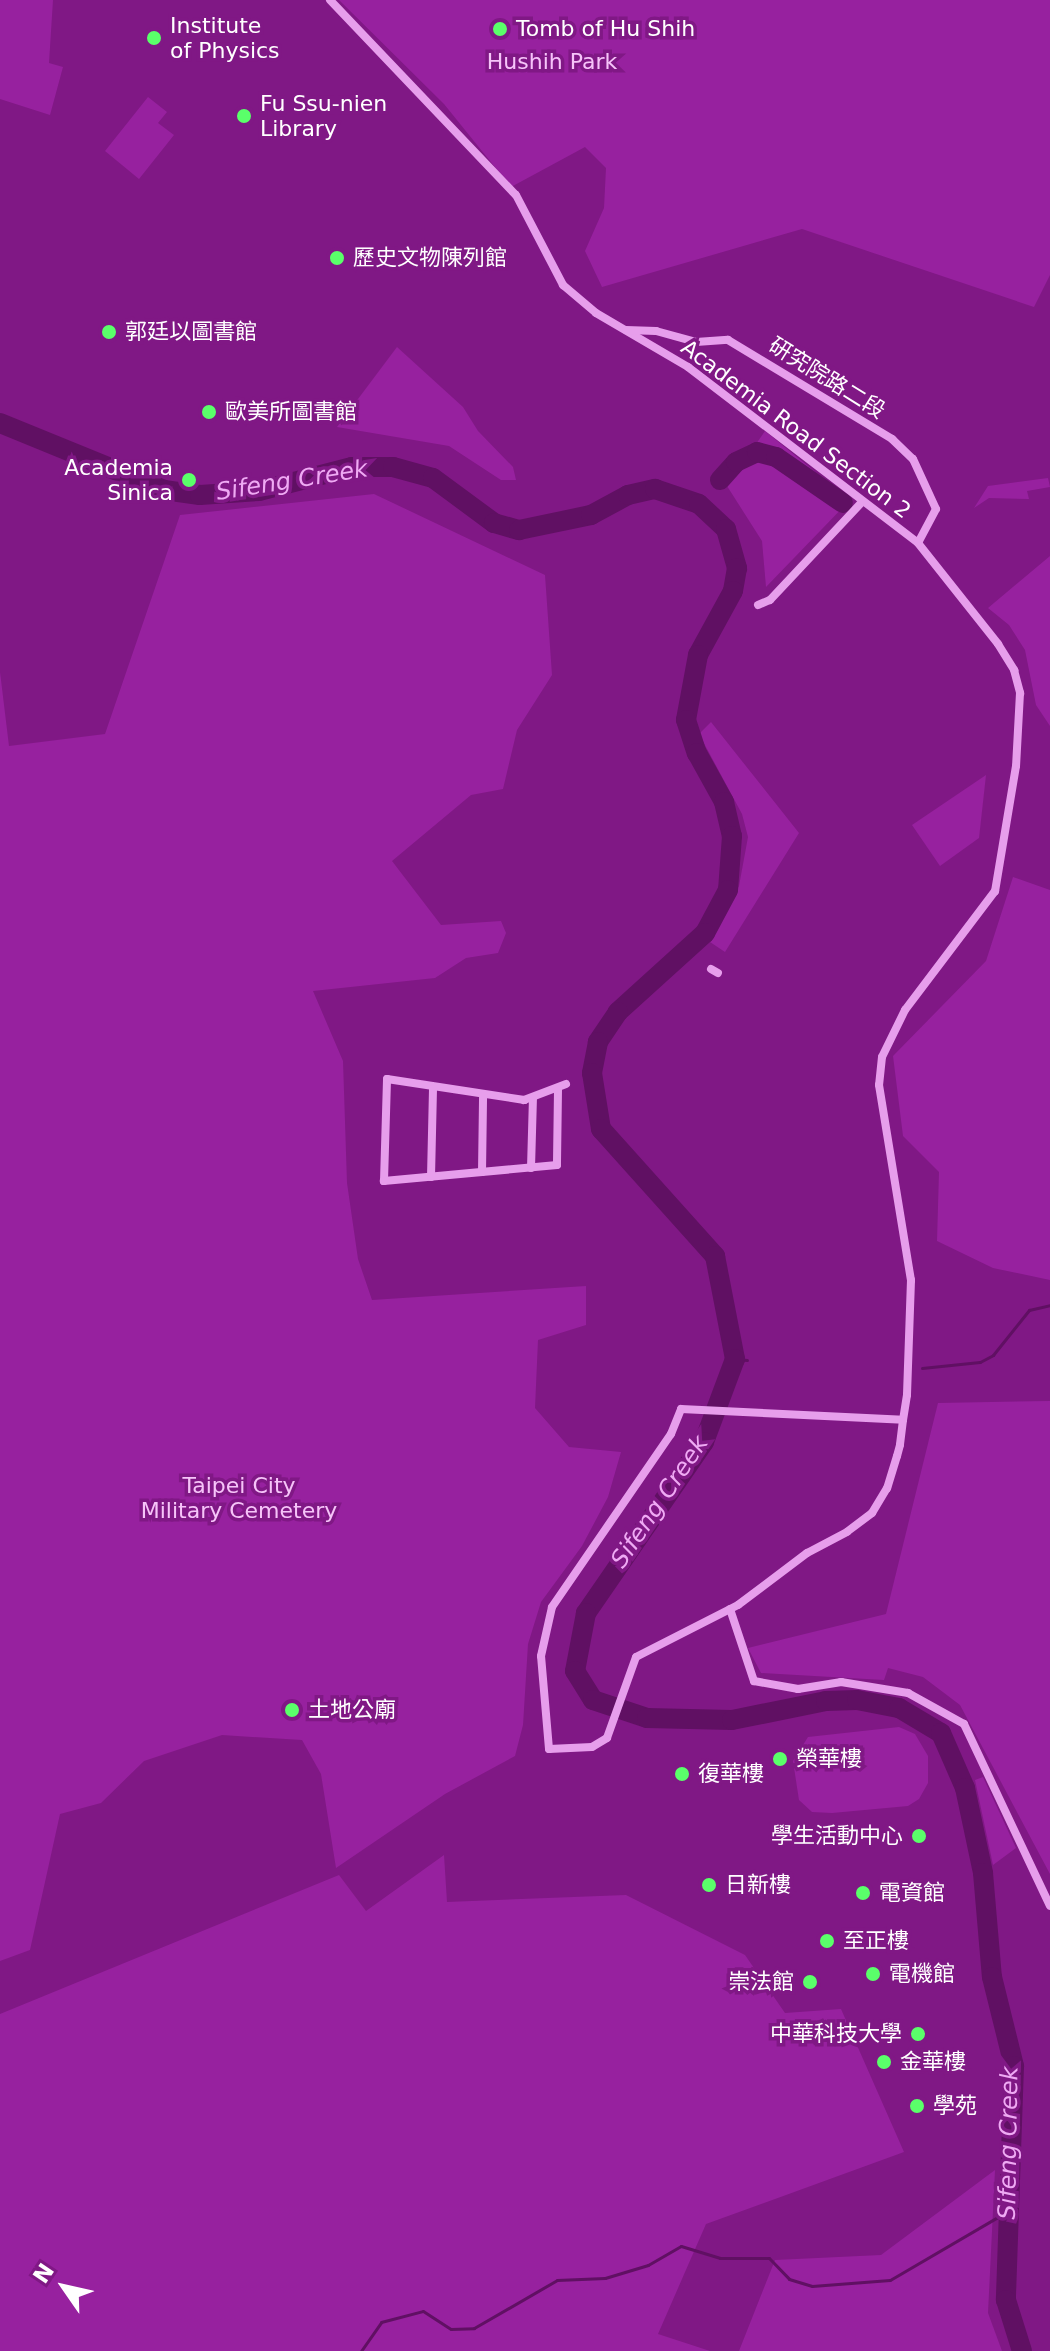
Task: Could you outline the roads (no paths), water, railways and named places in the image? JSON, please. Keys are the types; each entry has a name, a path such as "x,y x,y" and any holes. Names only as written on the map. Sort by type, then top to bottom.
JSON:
{"street":[{"name":"Academia Road Section 2","path":"330,0 516,195 562,285 624,330 688,367 918,543 1014,670 1020,713 995,891 905,1010 882,1057 879,1085 911,1280 911,1358 903,1420 894,1466 872,1513 730,1609 636,1657 621,1696 616,1723 607,1738 592,1747 549,1749 541,1656 552,1607 671,1434 681,1409 903,1420"},
{"name":"研究院路二段","path":"624,330 656,331 696,342 728,340 892,439 913,459 936,509 918,543"},
{"path":"758,605 770,600 862,502"},
{"path":"387,1079 483,1096 533,1098 562,1087 557,1165 384,1181 387,1079"},
{"path":"431,1177 433,1089"},
{"path":"482,1172 483,1096"},
{"path":"531,1168 533,1098"},
{"path":"730,1609 754,1681 798,1689 841,1682 908,1693 964,1724 1050,1906"}],"waterway":[{"name":"Sifeng Creek","path":"0,423 164,490 200,495 259,491 352,467 393,467 433,478 494,523 519,530 591,515 628,495 655,489 699,504 726,529 737,568 733,591 698,655 686,720 697,753 724,802 732,836 728,890 705,933 618,1012 598,1042 592,1073 601,1129 715,1256 735,1359 704,1442 586,1613 575,1671 593,1700 647,1718 732,1720 826,1701 857,1700 899,1708 941,1733 965,1788 983,1873 992,1977 1014,2066 1006,2300 1022,2351"},
{"path":"720,480 736,462 757,452 776,457 843,503"},
{"path":"922,1368 980,1362 993,1355 1029,1310 1050,1305"},
{"path":"735,1359 747,1360"},
{"path":"361,2351 381,2322 423,2311 451,2329 474,2328 557,2280 605,2278 648,2265 681,2246 720,2258 769,2258 789,2279 812,2286 890,2280 1008,2211"}],"place":[{"name":"Tomb of Hu Shih","path":"500,29"},
{"name":"Institute of Physics","path":"154,38"},
{"name":"Fu Ssu-nien Library","path":"244,116"},
{"name":"歷史文物陳列館","path":"337,258"},
{"name":"郭廷以圖書館","path":"109,332"},
{"name":"歐美所圖書館","path":"209,412"},
{"name":"Academia Sinica","path":"189,480"},
{"name":"土地公廟","path":"292,1710"},
{"name":"榮華樓","path":"780,1759"},
{"name":"復華樓","path":"682,1774"},
{"name":"學生活動中心","path":"919,1836"},
{"name":"日新樓","path":"709,1885"},
{"name":"電資館","path":"863,1893"},
{"name":"至正樓","path":"827,1941"},
{"name":"電機館","path":"873,1974"},
{"name":"崇法館","path":"810,1982"},
{"name":"中華科技大學","path":"918,2034"},
{"name":"金華樓","path":"884,2062"},
{"name":"學苑","path":"917,2106"}],"park label":[{"name":"Hushih Park","path":"552,62"},
{"name":"Taipei City Military Cemetery","path":"239,1498"}]}
